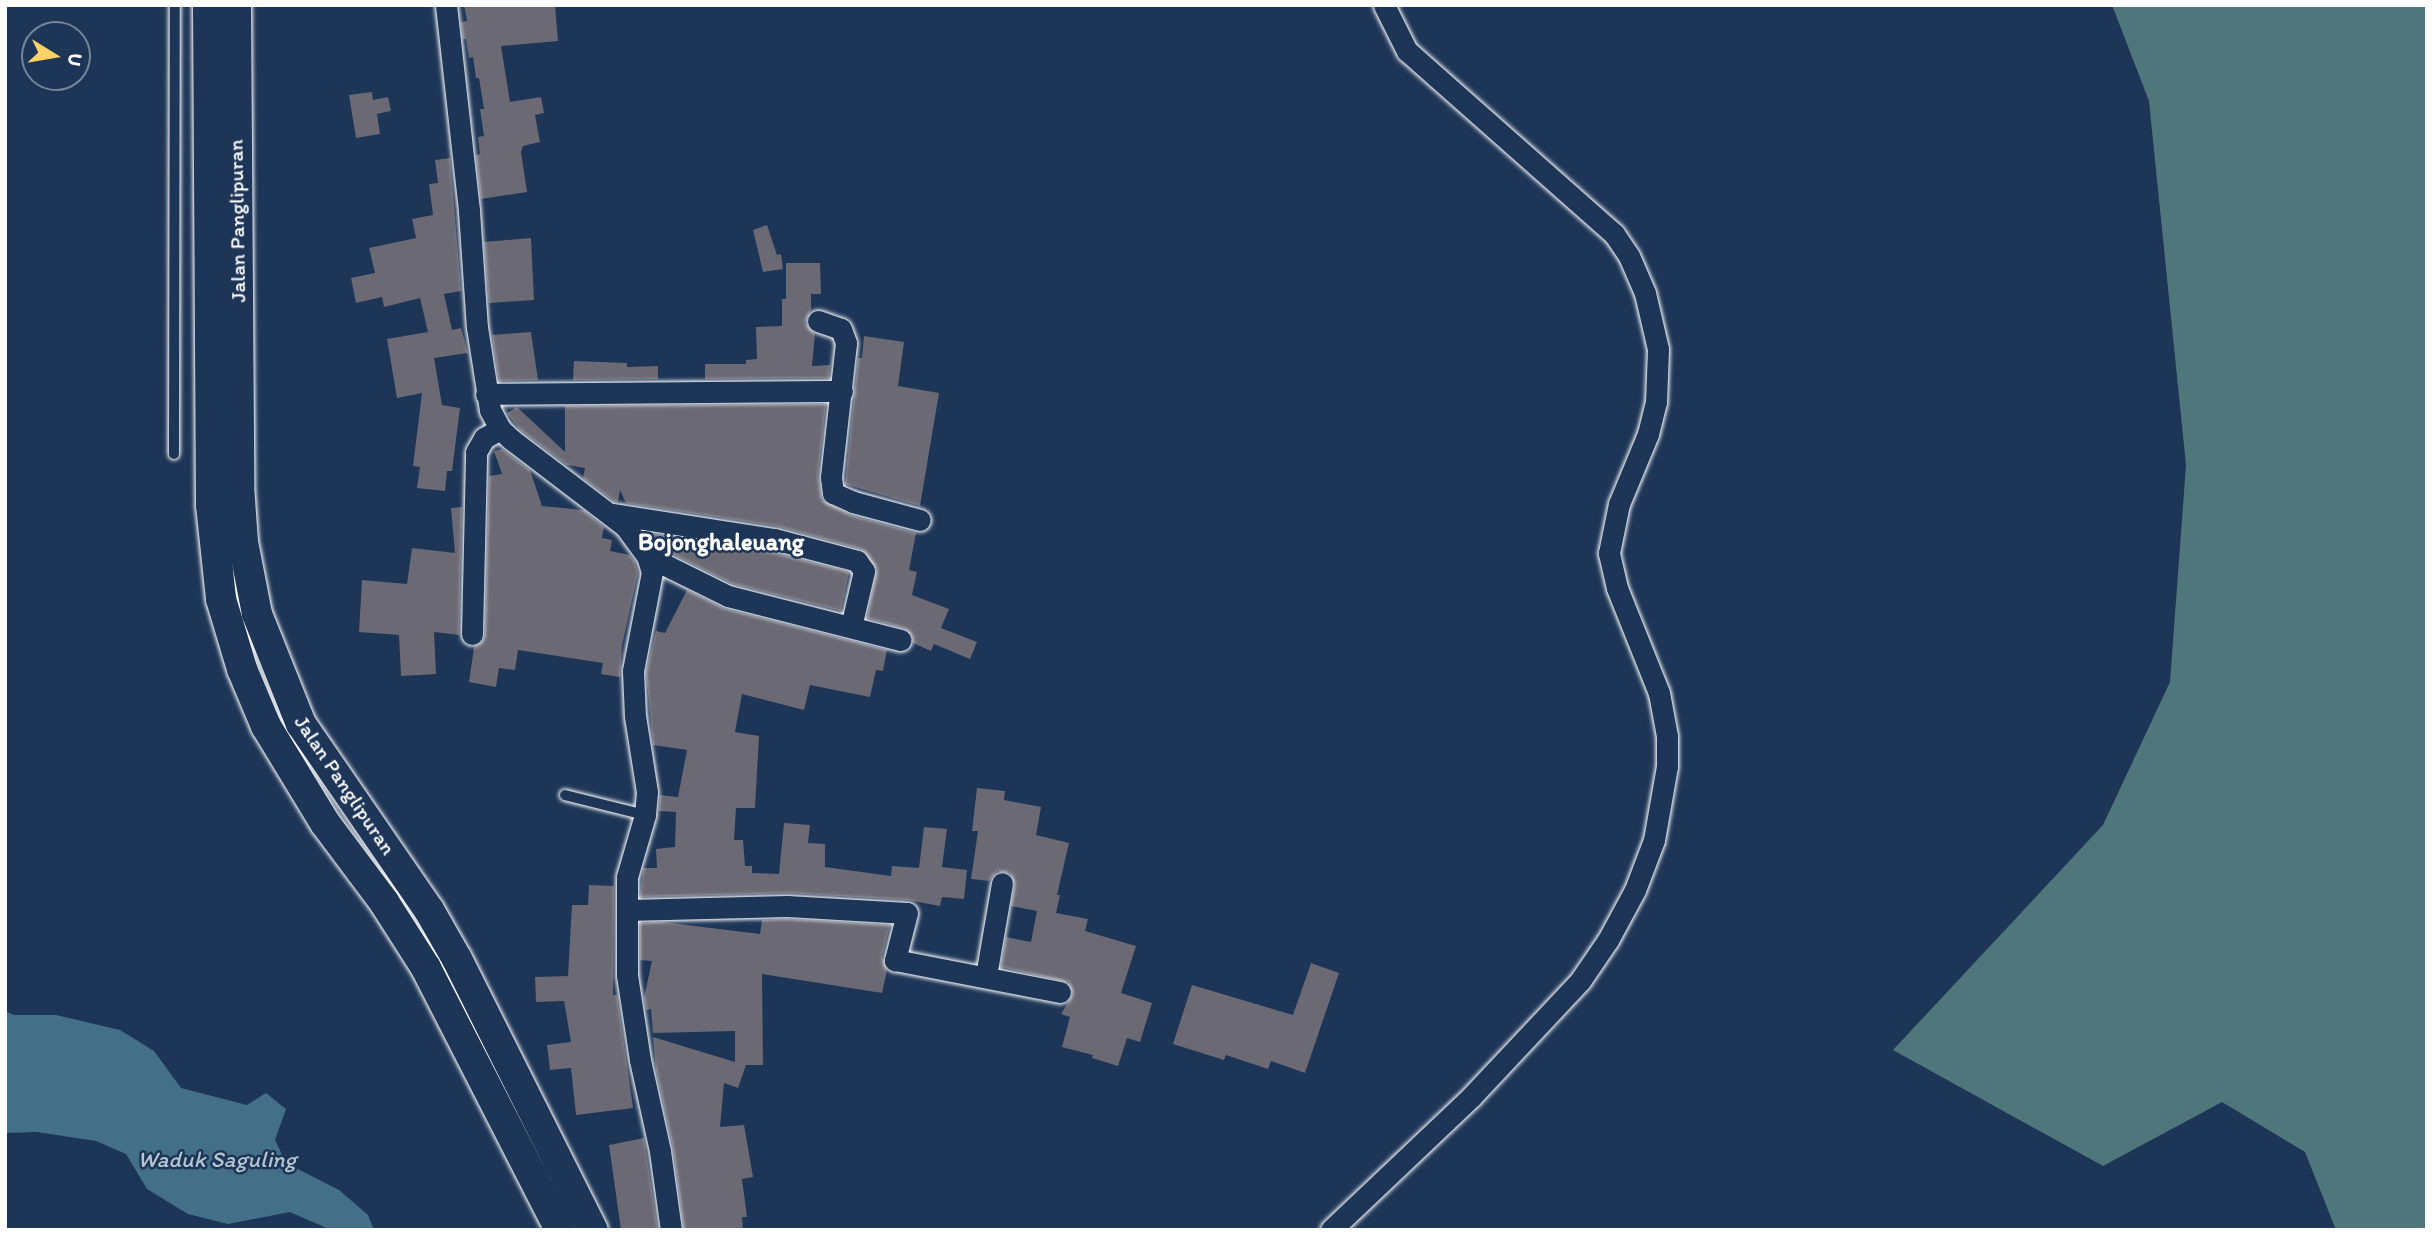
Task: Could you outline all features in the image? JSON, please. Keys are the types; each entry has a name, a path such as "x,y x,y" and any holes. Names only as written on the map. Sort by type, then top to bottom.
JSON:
{"main road":[{"name":"Jalan Panglipuran","path":"208,5 243,542 257,614 279,674 313,744 415,890 457,959 593,1230"},
{"name":"Jalan Panglipuran","path":"236,5 211,505 221,599 242,669 266,726 290,768 426,968 560,1230"}],"street":[{"path":"446,5 486,394 500,429 612,514 647,556 652,572 651,590 634,671 635,716 646,767 645,815 627,877 627,975 633,1024 660,1151 671,1230"},
{"path":"1331,1230 1471,1097 1580,981 1608,940 1635,890 1654,840 1667,766 1667,736 1660,693 1617,588 1609,553 1619,504 1648,434 1656,402 1658,349 1645,293 1629,256 1614,234 1407,51 1384,5"},
{"path":"818,321 841,328 845,334 842,391 831,477 833,493 853,502 920,520"},
{"path":"486,394 842,391"},
{"path":"472,634 476,452 484,438 500,429"},
{"path":"612,514 774,539 857,561 864,571 851,627"},
{"path":"647,556 728,596 900,640"},
{"path":"986,976 1002,883"},
{"path":"627,911 786,906 907,913 895,960 1060,992"}],"lane":[{"path":"174,454 175,5"},
{"path":"565,796 645,815"}],"green space":[{"path":"2112,5 2427,5 2427,1230 2336,1230 2305,1152 2222,1102 2103,1166 1893,1050 2103,825 2170,682 2186,465 2149,101"}],"water":[{"name":"Waduk Saguling","path":"5,1011 14,1015 56,1015 120,1030 154,1051 181,1088 247,1105 266,1093 286,1109 275,1140 286,1163 339,1190 368,1215 374,1230 331,1230 290,1212 228,1224 188,1214 147,1189 126,1154 96,1141 37,1132 5,1133"}],"building":[{"path":"464,5 555,5 558,41 501,46 510,102 541,97 544,113 535,115 540,142 523,146 521,152 527,192 481,199 476,155 480,154 478,137 484,136 480,109 484,109 473,57 469,58 466,39 463,39 461,22 467,21"},
{"path":"372,92 373,100 388,97 391,111 377,114 380,134 356,138 349,95"},
{"path":"450,158 461,291 444,294 452,330 461,328 468,353 434,358 442,405 460,408 452,471 447,471 445,491 417,488 420,467 413,466 422,393 397,398 387,339 428,332 420,298 384,307 382,297 356,303 351,278 375,273 369,248 416,238 412,219 433,215 429,184 438,183 435,160"},
{"path":"767,225 777,255 781,254 783,269 763,272 753,230"},
{"path":"531,238 534,300 489,303 484,242"},
{"path":"786,263 820,263 821,294 811,294 811,310 805,323 815,334 812,366 830,365 829,378 705,379 705,364 746,364 746,360 757,359 756,327 782,326 782,299 786,299"},
{"path":"531,332 538,380 499,381 492,335"},
{"path":"864,336 904,342 898,386 939,393 920,506 845,484 858,358 862,358"},
{"path":"574,361 627,363 627,367 658,366 658,379 573,380"},
{"path":"826,404 818,476 822,500 850,515 916,533 909,570 917,572 912,595 949,609 941,628 977,642 970,659 934,644 931,651 913,643 912,636 904,628 867,618 877,569 861,549 776,526 626,503 620,490 618,502 614,501 583,478 585,468 567,465 520,430 507,413 517,407 565,452 565,406"},
{"path":"502,449 530,470 542,506 583,510 604,527 602,538 612,540 610,551 630,555 635,562 638,573 622,645 620,677 601,674 603,663 518,650 515,670 499,668 496,687 469,682 474,647 483,641 485,634 489,476 502,474 494,451"},
{"path":"462,507 459,635 434,632 436,674 401,676 399,635 359,632 362,580 407,584 412,548 455,553 451,508"},
{"path":"646,533 771,552 849,572 841,611 733,584 656,546"},
{"path":"687,590 725,609 887,650 883,671 876,670 870,697 810,685 804,710 742,694 735,732 759,736 755,808 736,808 734,840 743,840 745,866 752,866 752,873 779,874 784,823 810,825 808,843 825,844 825,867 891,876 892,866 919,868 924,827 947,829 942,867 967,870 964,899 942,897 940,906 908,900 788,893 640,897 643,868 657,868 656,849 675,847 676,812 659,811 660,795 678,797 687,750 653,745 646,672 656,631 665,633"},
{"path":"977,788 1005,791 1004,800 1041,807 1036,835 1069,843 1057,895 1060,895 1056,913 1088,919 1085,931 1136,946 1121,993 1152,1003 1140,1042 1127,1038 1118,1066 1092,1058 1093,1055 1062,1047 1070,1017 1061,1014 1073,994 1068,982 1001,967 1006,937 1031,942 1037,911 1011,906 1015,885 1010,873 997,871 989,881 971,879 978,831 972,831"},
{"path":"589,885 614,886 613,995 617,995 633,1108 576,1115 571,1068 550,1070 547,1045 571,1042 564,1001 536,1002 535,977 568,976 572,905 588,905"},
{"path":"762,920 890,925 882,957 887,970 882,993 762,974 763,1065 746,1065 738,1088 724,1083 720,1127 744,1125 753,1177 742,1179 747,1217 742,1217 743,1230 684,1230 673,1148 656,1070 653,1037 735,1062 735,1031 653,1033 651,1009 646,1010 644,998 652,961 640,960 640,923 662,922 760,934"},
{"path":"1311,963 1339,973 1305,1073 1271,1061 1268,1069 1226,1055 1224,1060 1173,1044 1192,985 1293,1015"},
{"path":"644,1138 658,1230 621,1230 609,1145"}],"district":[{"name":"Bojonghaleuang","path":"721,542"}]}
